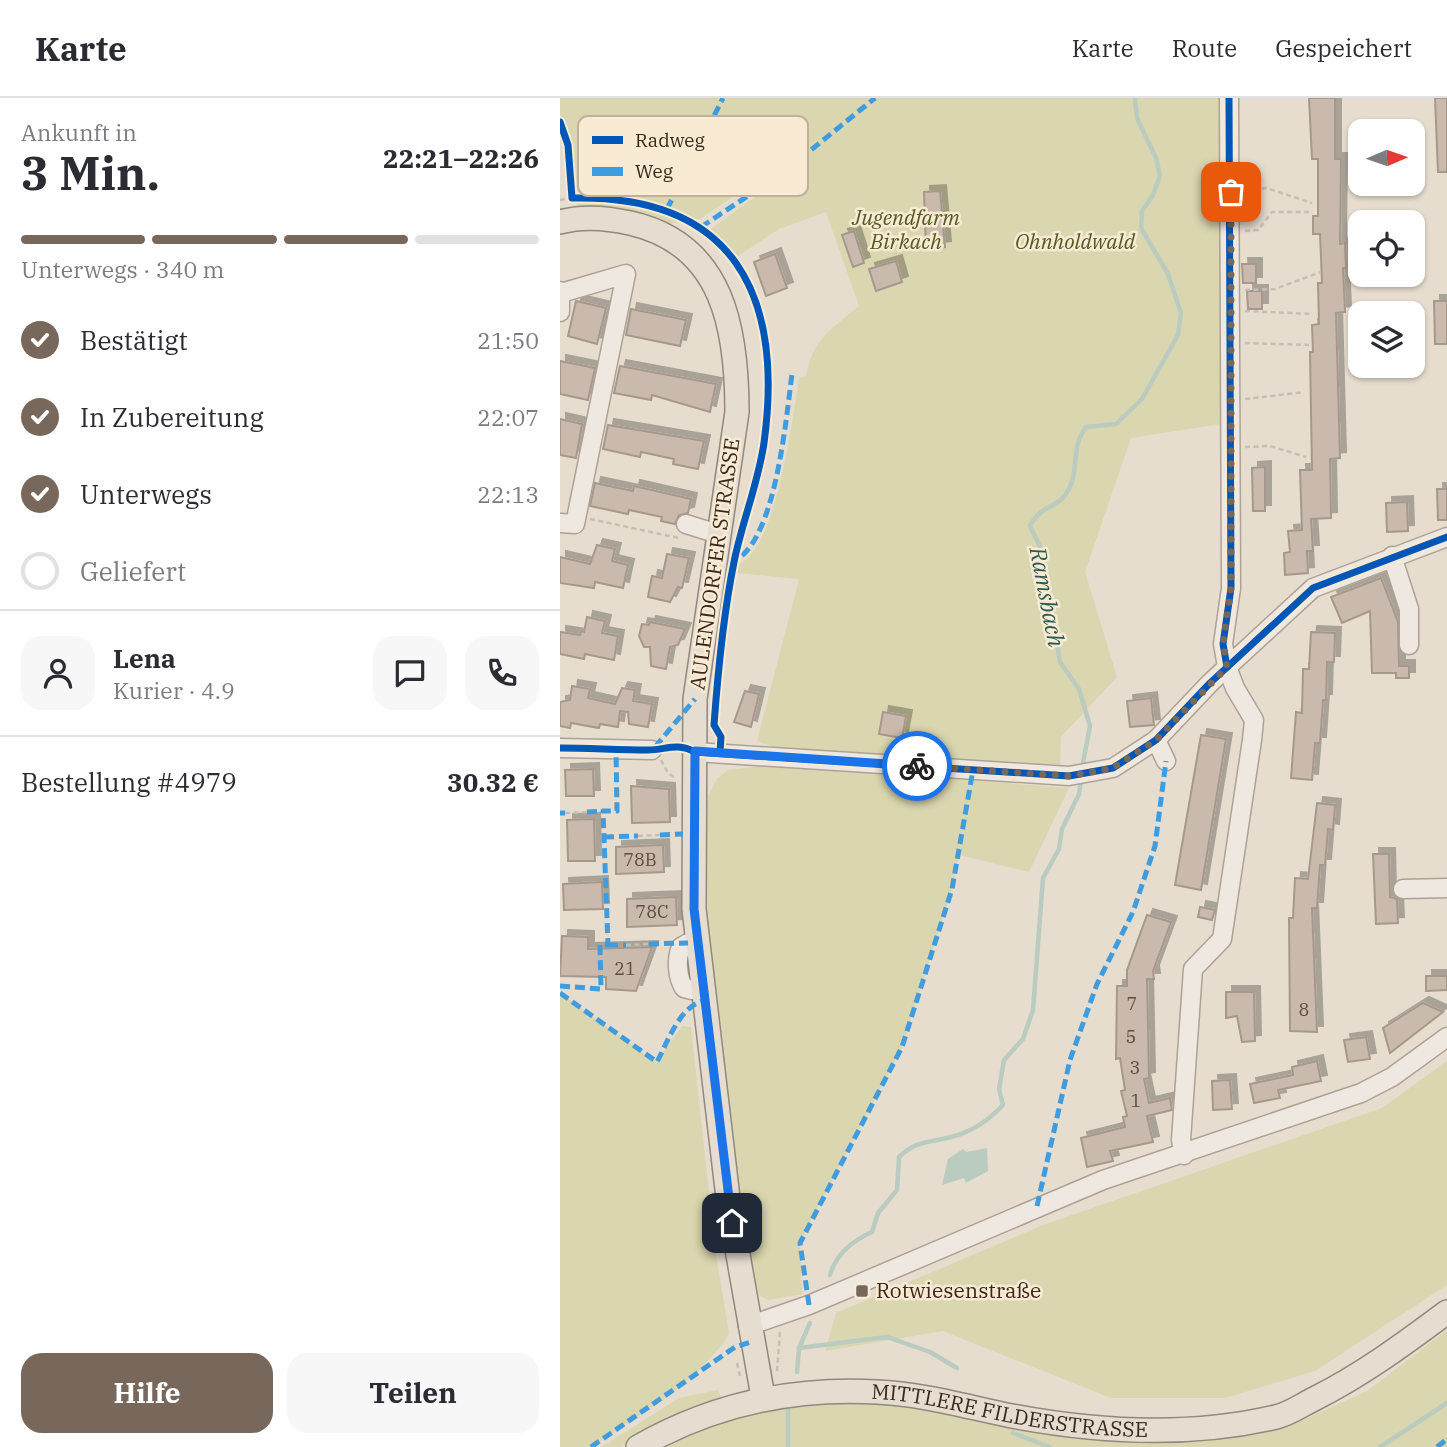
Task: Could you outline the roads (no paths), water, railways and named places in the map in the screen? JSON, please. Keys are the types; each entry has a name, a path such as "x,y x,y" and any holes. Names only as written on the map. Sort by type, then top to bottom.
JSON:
{"main road":[{"name":"AULENDORFER STRASSE","path":"560,222 598,219 639,225 676,243 704,268 715,284 730,327 737,380 734,440 701,647 692,826 696,934 728,1198 762,1398"},
{"name":"MITTLERE FILDERSTRASSE","path":"638,1447 693,1420 762,1398 803,1392 880,1392 921,1396 1014,1416 1091,1427 1191,1429 1279,1417 1358,1377 1447,1312"}],"street":[{"path":"1184,1155 1181,1140 1193,970 1222,939 1254,720 1227,667 1223,644 1231,588 1229,98"},
{"path":"560,312 560,292 626,274 568,520"},
{"path":"685,532 718,534"},
{"path":"694,756 720,752 1069,776 1113,768 1156,740 1227,667 1313,588 1447,537"},
{"path":"1392,556 1409,609 1409,645"},
{"path":"1156,740 1166,761"},
{"path":"560,748 657,755"},
{"path":"1403,889 1447,888"},
{"path":"688,943 681,947 678,954 680,981 684,988 692,990"},
{"path":"748,1326 798,1310 1081,1189 1361,1093 1392,1077 1447,1037"}],"waterway":[{"name":"Ramsbach","path":"1082,768 1090,726 1079,689 1060,662 1042,551 1030,526 1039,514 1066,494 1073,477 1078,444 1086,427 1116,424 1142,399 1178,335 1181,313 1168,274 1141,228 1142,211 1153,195 1160,176 1156,158 1137,118 1135,98"},
{"name":"Ramsbach","path":"830,1275 836,1261 846,1249 872,1232 878,1213 897,1190 899,1157 917,1145 973,1129 1003,1105 999,1089 1004,1060 1023,1039 1033,1010 1043,878 1059,849 1062,829 1079,794 1081,780"},
{"name":"Ramsbach","path":"797,1372 799,1348 810,1323"},
{"path":"799,1348 887,1337 930,1352 957,1368"},
{"path":"1380,1447 1447,1403"},
{"name":"Ramsbach","path":"788,1409 788,1447"},
{"path":"1013,1433 1050,1447"}],"place":[{"name":"Rotwiesenstraße","path":"862,1291"}],"park label":[{"name":"Jugendfarm Birkach","path":"906,230"},
{"name":"Ohnholdwald","path":"1075,242"}]}
